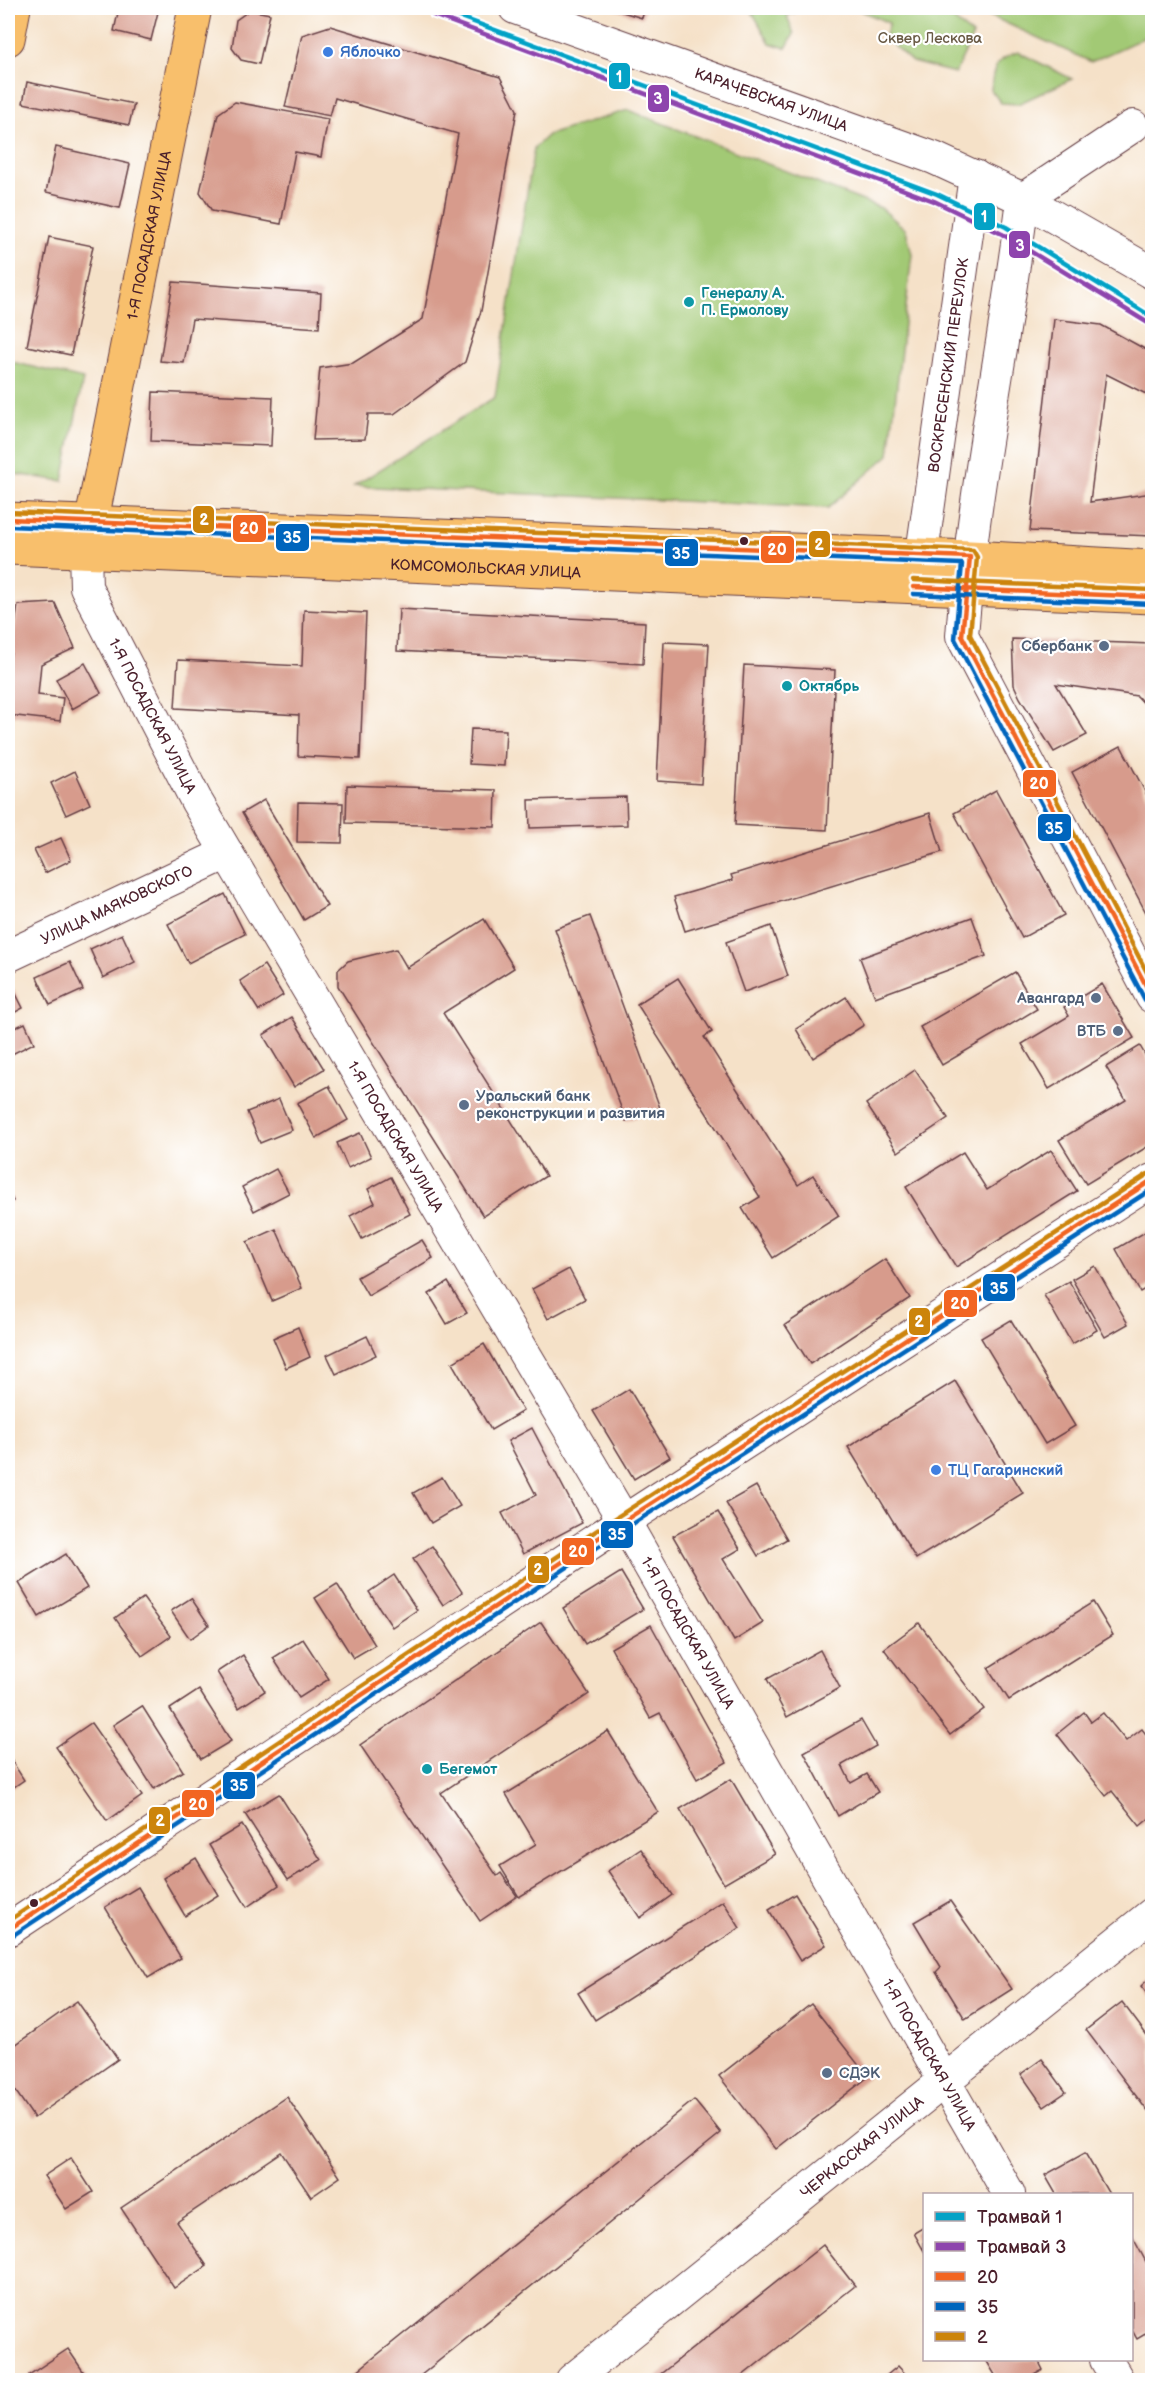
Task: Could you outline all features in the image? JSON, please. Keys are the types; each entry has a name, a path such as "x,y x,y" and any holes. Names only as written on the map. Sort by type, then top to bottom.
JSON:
{"main road":[{"path":"8,39 14,8"},
{"name":"1-Я ПОСАДСКАЯ УЛИЦА","path":"88,537 195,8"},
{"name":"КОМСОМОЛЬСКАЯ УЛИЦА","path":"8,519 88,537"},
{"name":"КОМСОМОЛЬСКАЯ УЛИЦА","path":"8,548 88,537 968,573"},
{"path":"968,573 1152,567"},
{"path":"968,573 1152,597"}],"street":[{"name":"КАРАЧЕВСКАЯ УЛИЦА","path":"514,8 934,158 1023,199 1152,273"},
{"path":"1133,126 1023,199 968,573 962,636 1152,997"},
{"name":"ВОСКРЕСЕНСКИЙ ПЕРЕУЛОК","path":"920,571 975,176"},
{"name":"1-Я ПОСАДСКАЯ УЛИЦА","path":"88,537 86,587 197,802 624,1521 1008,2193"},
{"name":"УЛИЦА МАЯКОВСКОГО","path":"8,956 227,853"},
{"path":"8,1930 624,1521 1152,1180"},
{"name":"ЧЕРКАССКАЯ УЛИЦА","path":"572,2380 946,2082 1152,1914"},
{"path":"1107,2361 1118,2380"}],"green space":[{"path":"750,8 804,8 787,16 794,34 786,48 770,43"},
{"name":"Сквер Лескова","path":"855,8 956,8 950,17 973,35 955,73 912,62 884,37 889,23"},
{"name":"Сквер Лескова","path":"973,8 1152,8 1152,34 1091,62"},
{"path":"1018,52 1072,79 1018,104 1001,103 991,90 994,70 1004,58"},
{"path":"628,110 881,208 906,230 912,254 889,455 828,508 354,486 495,397 534,148 548,135"},
{"path":"8,361 83,379 63,481 8,473"}],"building":[{"path":"119,8 159,8 151,40 114,31"},
{"path":"610,8 645,8 642,18"},
{"path":"250,10 270,14 259,64 241,60 232,48 236,20"},
{"path":"330,26 500,77 517,110 481,311 465,362 394,414 368,414 365,439 313,440 320,368 353,363 423,319 458,134 335,98 330,116 285,107 302,35"},
{"path":"27,82 134,104 129,125 23,103"},
{"path":"235,102 328,119 321,157 295,152 281,224 212,211 200,192 218,114"},
{"path":"56,147 130,164 120,208 46,192"},
{"path":"49,237 93,246 71,355 27,346"},
{"path":"173,282 321,293 319,328 192,319 184,363 160,361"},
{"path":"1054,319 1101,325 1152,353 1152,397 1106,374 1090,502 1152,493 1152,536 1030,531"},
{"path":"153,392 273,397 271,446 151,441"},
{"path":"55,603 75,648 41,664 38,695 63,698 60,721 8,715 8,671 18,605"},
{"path":"399,609 645,622 643,664 397,651"},
{"path":"304,610 366,613 360,759 298,756 299,715 175,708 178,660 302,666"},
{"path":"1012,639 1152,644 1152,709 1149,709 1137,696 1056,684 1087,735 1054,752 1014,685"},
{"path":"664,642 709,644 701,784 657,781"},
{"path":"85,663 101,693 72,709 56,679"},
{"path":"744,665 835,670 827,830 735,825"},
{"path":"471,729 506,730 504,766 469,764"},
{"path":"1121,746 1152,805 1152,924 1072,772"},
{"path":"75,771 90,804 66,815 51,783"},
{"path":"347,785 496,790 495,827 346,823"},
{"path":"996,790 1064,915 1022,938 954,813"},
{"path":"626,797 627,825 530,828 529,800"},
{"path":"264,800 327,906 304,920 242,813"},
{"path":"298,802 343,803 342,843 297,842"},
{"path":"930,813 942,852 685,931 674,897 733,880 731,875"},
{"path":"61,838 71,860 45,873 34,850"},
{"path":"225,894 245,934 188,963 168,924"},
{"path":"590,916 660,1108 626,1121 555,929"},
{"path":"972,917 986,956 875,997 860,958"},
{"path":"484,919 514,968 443,1013 546,1176 483,1216 338,986 338,970 348,961 396,949 407,968"},
{"path":"771,926 788,976 744,992 726,942"},
{"path":"122,934 135,962 103,978 90,949"},
{"path":"70,962 83,990 50,1005 37,977"},
{"path":"264,965 283,995 259,1011 240,981"},
{"path":"1015,972 1037,1009 942,1065 920,1027"},
{"path":"678,978 712,1032 704,1037 798,1185 813,1175 839,1216 773,1258 742,1208 760,1197 637,1004"},
{"path":"1102,984 1134,1038 1049,1089 1022,1044 1069,1016 1064,1007"},
{"path":"13,988 23,1008 8,1016 8,991"},
{"path":"846,997 864,1025 813,1058 796,1029"},
{"path":"292,1017 324,1069 294,1087 263,1035"},
{"path":"25,1023 34,1043 8,1056 8,1031"},
{"path":"1140,1046 1152,1067 1152,1144 1086,1184 1059,1140 1126,1100 1106,1067"},
{"path":"915,1070 948,1118 898,1152 866,1104"},
{"path":"329,1086 348,1120 316,1138 297,1103"},
{"path":"279,1099 292,1130 260,1143 247,1112"},
{"path":"360,1133 371,1157 348,1168 337,1143"},
{"path":"1051,1150 1077,1191 956,1267 906,1187 963,1152 987,1190"},
{"path":"276,1169 289,1193 254,1211 242,1187"},
{"path":"391,1177 410,1214 362,1239 350,1216 375,1203 368,1189"},
{"path":"8,1190 13,1201 8,1204"},
{"path":"1152,1228 1152,1285 1140,1292 1116,1249"},
{"path":"276,1229 302,1288 272,1301 247,1242"},
{"path":"422,1240 433,1258 368,1296 357,1277"},
{"path":"885,1259 910,1298 810,1364 785,1325"},
{"path":"1095,1266 1128,1324 1105,1337 1072,1279"},
{"path":"569,1269 585,1299 548,1319 532,1289"},
{"path":"1069,1281 1097,1330 1072,1344 1044,1295"},
{"path":"448,1282 467,1313 447,1324 429,1294"},
{"path":"1011,1320 1075,1426 1045,1444 981,1338"},
{"path":"298,1327 310,1357 286,1368 273,1338"},
{"path":"367,1336 376,1355 336,1374 327,1355"},
{"path":"484,1344 523,1411 491,1430 452,1363"},
{"name":"ТЦ Гагаринский","path":"955,1381 1023,1493 916,1559 848,1447"},
{"path":"629,1389 670,1457 634,1479 593,1411"},
{"path":"532,1428 582,1523 523,1554 502,1513 536,1495 508,1441"},
{"path":"442,1477 460,1506 431,1523 413,1493"},
{"path":"756,1486 787,1539 758,1556 726,1503"},
{"path":"718,1512 740,1549 723,1559 763,1623 734,1641 673,1536"},
{"path":"432,1546 462,1592 443,1605 413,1559"},
{"path":"66,1554 87,1588 39,1617 19,1583"},
{"path":"621,1572 643,1609 585,1644 563,1608"},
{"path":"394,1575 417,1610 392,1627 369,1592"},
{"path":"337,1584 375,1645 353,1658 315,1598"},
{"path":"143,1598 171,1636 142,1656 115,1618"},
{"path":"191,1598 209,1625 190,1639 171,1611"},
{"path":"1093,1602 1113,1635 1009,1700 988,1668"},
{"name":"Бегемот","path":"541,1622 589,1694 441,1793 497,1876 501,1873 517,1896 480,1921 360,1745"},
{"path":"919,1623 984,1709 950,1735 884,1649"},
{"path":"651,1625 727,1762 697,1779 660,1713 650,1718 611,1648"},
{"path":"303,1639 329,1679 299,1698 273,1658"},
{"path":"820,1650 840,1688 787,1717 767,1679"},
{"path":"243,1655 265,1691 239,1708 217,1672"},
{"path":"199,1690 231,1741 201,1759 170,1709"},
{"path":"142,1706 183,1771 154,1789 113,1725"},
{"path":"1084,1712 1091,1722 1103,1713 1126,1741 1142,1729 1152,1742 1152,1816 1140,1826 1112,1791 1106,1796 1057,1734"},
{"path":"861,1720 876,1746 842,1765 851,1783 867,1774 878,1792 838,1816 804,1752"},
{"path":"91,1723 142,1796 107,1821 56,1747"},
{"path":"608,1731 658,1812 519,1897 500,1866 536,1844 506,1794"},
{"path":"8,1755 24,1780 8,1791"},
{"path":"731,1779 775,1854 724,1884 680,1809"},
{"path":"279,1794 321,1860 288,1880 245,1814"},
{"path":"242,1825 279,1885 247,1907 209,1845"},
{"path":"641,1849 672,1895 640,1918 608,1871"},
{"path":"196,1858 218,1895 185,1916 163,1878"},
{"path":"138,1887 181,1958 148,1978 105,1907"},
{"path":"795,1894 826,1945 800,1961 769,1910"},
{"path":"723,1901 740,1928 595,2020 578,1993"},
{"path":"950,1901 1012,1989 965,2019 936,1972 941,1967 914,1922"},
{"path":"1152,1976 1152,2000 1141,1986"},
{"path":"77,2001 118,2059 34,2118 8,2080 8,2050"},
{"path":"1122,2002 1152,2042 1152,2117 1086,2030"},
{"path":"811,2004 868,2077 776,2149 719,2076"},
{"path":"1042,2059 1066,2092 1044,2107 1021,2074"},
{"path":"287,2097 340,2177 311,2197 281,2152 177,2222 207,2266 174,2288 121,2208"},
{"path":"694,2100 721,2133 415,2380 346,2380"},
{"path":"1085,2153 1108,2193 1055,2193 1045,2175"},
{"path":"71,2158 93,2192 66,2209 44,2176"},
{"path":"923,2228 923,2249 914,2233"},
{"path":"1133,2238 1152,2273 1152,2330 1137,2339 1133,2332"},
{"path":"823,2245 855,2286 737,2380 653,2380"},
{"path":"68,2349 89,2380 33,2380 29,2375"},
{"path":"987,2361 1038,2361 1043,2370 1025,2380 998,2380"},
{"path":"898,2366 911,2380 881,2380"}],"tram line":[{"name":"1","path":"436,8 937,194 1006,227 1152,317"},
{"name":"3","path":"433,15 934,201 1002,234 1148,323"}],"transit line":[{"name":"2","path":"8,512 973,550 977,557 970,635 1152,982"},
{"name":"20","path":"8,519 970,557 962,636 1152,997"},
{"name":"35","path":"8,526 962,564 955,639 1145,1000"},
{"name":"2","path":"913,580 1152,590"},
{"name":"20","path":"913,587 1152,597"},
{"name":"35","path":"913,594 1152,604"},
{"name":"2","path":"8,1921 620,1515 1148,1174"},
{"name":"20","path":"8,1930 624,1521 1152,1180"},
{"name":"35","path":"12,1936 628,1527 1152,1189"}],"place":[{"name":"Яблочко","path":"328,52"},
{"name":"Генералу А. П. Ермолову","path":"689,302"},
{"name":"Сбербанк","path":"1104,646"},
{"name":"Октябрь","path":"787,686"},
{"name":"Авангард","path":"1096,998"},
{"name":"ВТБ","path":"1118,1031"},
{"name":"Уральский банк реконструкции и развития","path":"464,1105"},
{"name":"ТЦ Гагаринский","path":"936,1470"},
{"name":"Бегемот","path":"427,1769"},
{"name":"СДЭК","path":"827,2073"}]}
